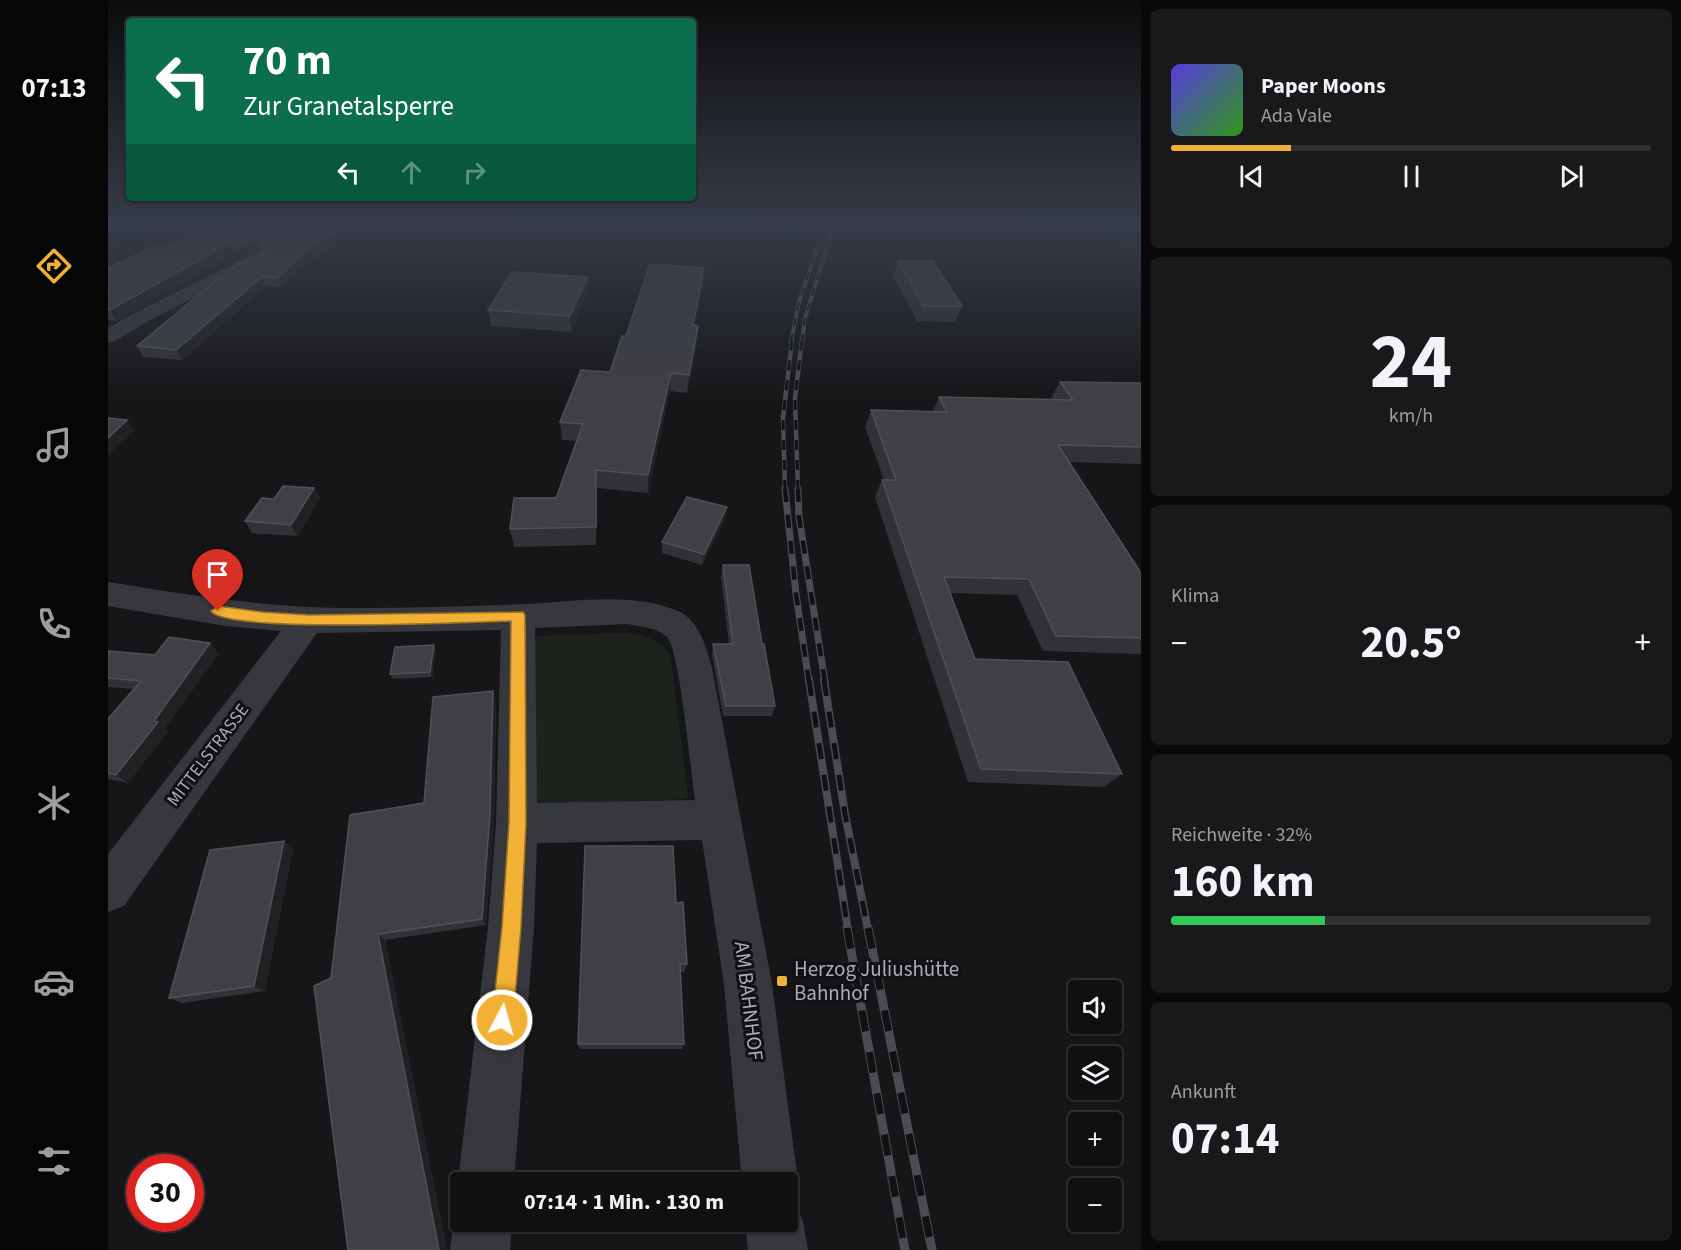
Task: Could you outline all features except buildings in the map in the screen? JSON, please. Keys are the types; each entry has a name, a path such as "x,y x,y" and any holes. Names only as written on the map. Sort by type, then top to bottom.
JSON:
{"street":[{"path":"108,337 205,284"},
{"name":"AM BAHNHOF","path":"108,594 262,617 308,620 628,612 664,619 680,629 689,646 696,672 719,820 734,892 748,986 769,1172"},
{"path":"487,1172 511,927 517,823 518,615"},
{"name":"MITTELSTRASSE","path":"108,890 308,620"},
{"path":"517,823 719,820"},
{"path":"480,1250 482,1232"},
{"path":"776,1232 778,1250"}],"shaded area":[{"path":"624,633 650,638 661,645 671,656 688,799 534,805 533,636"}],"railway":[{"path":"791,342 805,284"},
{"path":"802,342 805,318 816,284"},
{"path":"785,490 783,418 792,340"},
{"path":"798,490 795,398 802,340"},
{"path":"785,489 796,594 809,682"},
{"path":"798,489 799,517 825,682"},
{"path":"809,680 848,930"},
{"path":"824,680 845,814 868,930"},
{"path":"847,928 905,1250"},
{"path":"868,928 932,1250"}],"place":[{"name":"Herzog Juliushütte Bahnhof","path":"782,981"}],"route":[{"path":"218,611 308,620 386,620 518,615 517,823 511,927 502,1020"}]}
